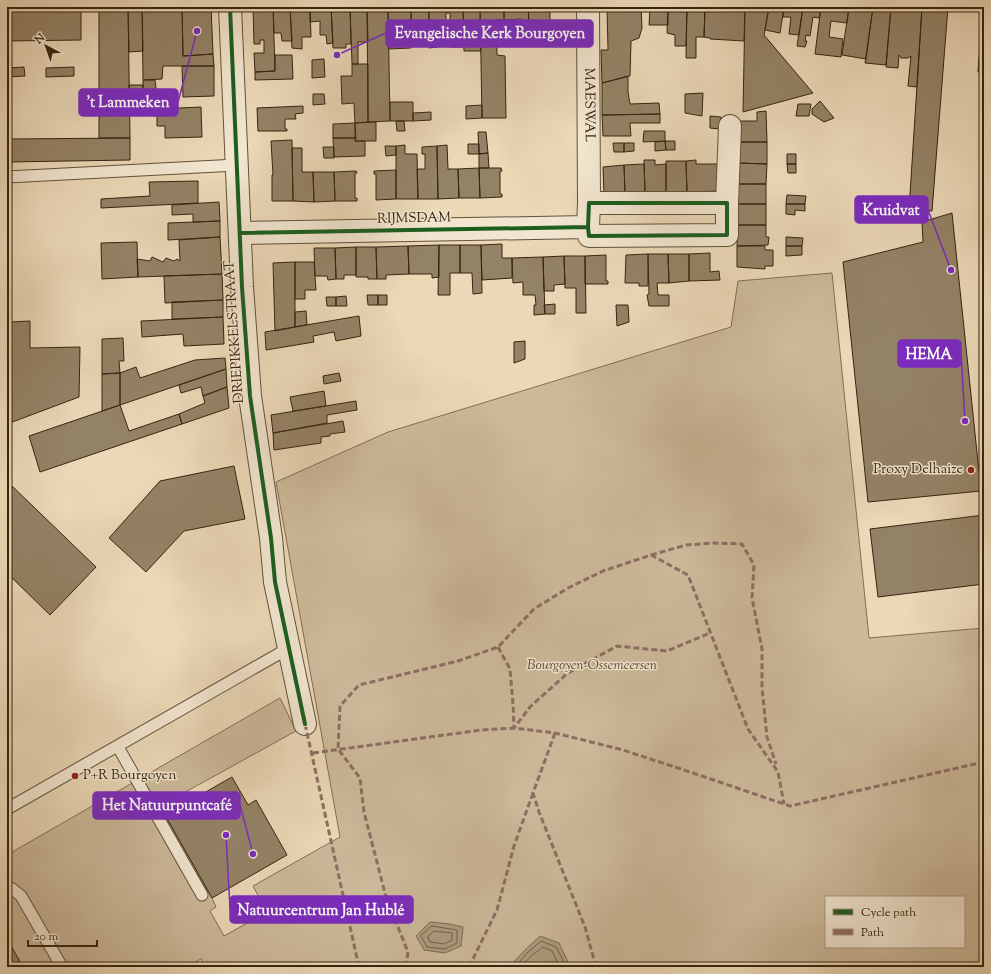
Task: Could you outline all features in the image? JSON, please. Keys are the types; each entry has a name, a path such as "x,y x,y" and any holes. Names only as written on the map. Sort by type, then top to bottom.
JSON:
{"street":[{"name":"DRIEPIKKELSTRAAT","path":"230,7 242,287 250,396 271,538 275,582 305,724"},
{"name":"MAESWAL","path":"588,7 589,203"},
{"path":"727,203 589,203 589,236 727,235 730,126"},
{"name":"RIJMSDAM","path":"240,233 588,227"}],"lane":[{"path":"7,177 237,165"},
{"path":"7,809 288,648"},
{"path":"118,746 202,895"},
{"path":"7,887 11,888 21,896 62,967"}],"green space":[{"name":"Bourgoyen-Ossemeersen","path":"832,273 869,638 984,628 984,967 205,967 201,959 186,967 23,967 7,939 7,855 280,698 296,731 160,806 212,898 216,907 210,911 224,936 267,912 253,886 340,837 276,482 388,432 731,327 738,281"}],"water":[{"path":"430,922 463,927 461,946 445,953 424,950 416,936"},
{"path":"540,936 559,943 568,962 567,967 509,967 525,950"}],"building":[{"path":"7,7 81,7 81,40 7,41"},
{"path":"99,7 128,7 130,138 99,138"},
{"path":"128,7 142,7 143,51 129,52"},
{"path":"142,7 182,7 183,56 213,54 214,66 163,66 162,79 143,80"},
{"path":"182,7 211,7 213,54 183,56"},
{"path":"253,7 273,7 275,71 255,72 254,53 264,53 264,40 260,40 260,44 254,44"},
{"path":"273,7 290,7 292,41 282,41 281,33 274,33"},
{"path":"290,7 310,7 311,37 302,37 302,49 292,48"},
{"path":"310,7 331,7 333,43 327,44 326,35 320,35 320,21 310,22"},
{"path":"331,7 350,7 351,44 346,44 346,48 333,48"},
{"path":"350,7 367,7 368,42 358,42 358,64 352,64"},
{"path":"367,7 388,7 390,121 368,122"},
{"path":"388,7 411,7 411,48 389,49"},
{"path":"411,7 429,7 429,34 412,35"},
{"path":"429,7 446,7 446,23 438,23 438,47 429,48"},
{"path":"446,7 463,7 464,47 450,47 450,40 446,40 446,32 450,32 450,13 446,13"},
{"path":"463,7 480,7 481,51 464,51"},
{"path":"480,7 504,7 504,20 496,20 497,55 505,56 506,118 482,118"},
{"path":"504,7 528,7 529,22 521,22 521,19 504,20"},
{"path":"528,7 552,7 552,9 550,9 550,22 529,22"},
{"path":"607,7 641,7 642,28 639,38 631,41 630,76 602,83 601,50 608,50"},
{"path":"650,7 668,7 668,25 649,25"},
{"path":"668,7 687,7 686,46 675,46 675,35 667,33"},
{"path":"687,7 705,7 704,37 696,37 696,58 686,58"},
{"path":"705,7 745,7 744,41 710,39 704,37"},
{"path":"745,7 769,7 764,35 813,93 743,112"},
{"path":"769,7 784,7 780,33 765,30"},
{"path":"784,7 803,7 799,35 789,34 791,17 783,17"},
{"path":"803,7 821,7 819,18 813,17 810,36 806,35 805,41 807,41 805,47 797,46"},
{"path":"821,7 849,7 847,23 831,21 829,37 843,39 841,57 815,54"},
{"path":"849,7 873,7 866,59 842,55"},
{"path":"873,7 891,7 886,65 865,63"},
{"path":"891,7 922,7 917,87 908,86 911,56 908,58 901,58 899,55 898,68 886,67"},
{"path":"922,7 948,7 932,211 909,210"},
{"path":"984,16 984,73 978,72 982,17"},
{"path":"275,55 292,55 293,79 255,80 255,72 275,71"},
{"path":"324,59 325,77 312,78 312,60"},
{"path":"352,64 368,64 368,122 355,123 354,103 342,104 341,76 352,76"},
{"path":"182,66 214,66 214,96 183,97"},
{"path":"24,67 25,76 7,77 7,68"},
{"path":"74,67 74,76 46,77 46,68"},
{"path":"628,76 630,104 659,103 660,114 602,115 602,83"},
{"path":"983,78 984,151 981,144 983,126 980,125"},
{"path":"143,80 155,80 157,97 143,96"},
{"path":"129,85 143,85 143,96 129,96"},
{"path":"703,93 702,116 685,113 685,94"},
{"path":"313,94 324,94 325,104 313,105"},
{"path":"820,101 834,118 824,122 812,114 812,109"},
{"path":"390,102 413,102 413,121 390,121"},
{"path":"798,104 811,104 809,116 796,116"},
{"path":"482,105 482,118 466,119 466,106"},
{"path":"303,106 303,113 295,114 296,119 285,119 285,129 287,129 287,131 258,131 257,108"},
{"path":"201,107 202,137 165,138 165,126 157,126 157,109"},
{"path":"766,111 767,142 739,142 739,121 757,121 757,112"},
{"path":"431,112 431,120 413,121 413,113"},
{"path":"660,114 660,123 630,123 631,136 603,136 602,115"},
{"path":"710,116 721,117 720,129 710,128"},
{"path":"396,121 404,121 405,131 397,131"},
{"path":"376,122 376,141 355,141 355,123"},
{"path":"355,123 356,138 333,138 333,124"},
{"path":"644,131 665,131 665,141 643,142"},
{"path":"478,132 486,132 488,153 479,154"},
{"path":"130,138 130,160 7,162 7,139"},
{"path":"333,138 356,138 355,141 365,141 365,156 334,157"},
{"path":"292,140 293,201 272,201 273,175 271,141"},
{"path":"665,141 666,150 655,151 655,142"},
{"path":"665,141 675,141 675,150 666,150"},
{"path":"739,142 767,142 767,164 738,163"},
{"path":"613,143 624,143 624,152 614,152"},
{"path":"624,143 634,143 634,151 624,152"},
{"path":"468,144 479,144 479,154 468,154"},
{"path":"405,145 405,154 417,154 418,199 396,199 396,146"},
{"path":"447,145 448,169 458,169 459,198 438,199 437,146"},
{"path":"385,146 396,146 396,155 386,156"},
{"path":"437,146 438,199 418,199 417,169 425,169 425,154 422,154 422,147"},
{"path":"323,147 334,147 334,158 324,158"},
{"path":"292,148 302,148 302,172 313,172 314,202 293,201"},
{"path":"488,153 489,168 479,168 479,154"},
{"path":"787,154 796,154 796,164 787,164"},
{"path":"644,160 655,160 655,165 666,164 666,192 645,192"},
{"path":"696,160 696,164 721,164 721,191 687,192 686,161"},
{"path":"666,161 686,161 687,192 666,192"},
{"path":"738,163 767,164 766,184 738,184"},
{"path":"644,164 645,192 625,193 624,165"},
{"path":"787,164 796,164 796,173 788,173"},
{"path":"624,165 625,193 604,194 603,167"},
{"path":"479,168 480,198 459,198 458,169"},
{"path":"479,168 501,168 500,194 502,194 502,197 480,198"},
{"path":"396,170 396,199 376,200 376,174 374,174 374,171"},
{"path":"356,171 355,198 357,198 357,201 335,201 334,172"},
{"path":"313,172 334,172 335,201 314,202"},
{"path":"198,181 198,203 101,208 101,199 150,196 149,182"},
{"path":"738,184 766,184 766,204 738,204"},
{"path":"787,195 806,196 805,204 786,204"},
{"path":"219,202 220,221 193,222 193,214 172,215 172,205"},
{"path":"738,204 766,204 766,225 738,225"},
{"path":"786,204 805,204 805,211 795,210 795,215 786,214"},
{"path":"952,213 981,491 868,502 843,262 923,242 922,222"},
{"path":"220,221 220,237 168,240 168,223"},
{"path":"738,225 766,225 766,237 769,237 768,245 737,246"},
{"path":"220,237 222,274 138,277 137,259 150,261 152,257 163,262 166,258 174,261 177,259 180,261 179,240"},
{"path":"786,237 803,238 802,246 786,246"},
{"path":"137,242 138,277 102,279 101,243"},
{"path":"502,244 502,258 512,258 512,278 482,280 481,245"},
{"path":"439,245 460,245 460,273 450,273 450,295 438,295"},
{"path":"439,245 439,277 432,278 432,274 409,274 408,246"},
{"path":"460,245 481,245 482,293 473,294 472,273 460,273"},
{"path":"408,246 409,274 386,275 386,279 377,279 376,247"},
{"path":"737,246 765,246 765,250 773,250 773,266 765,266 765,269 737,267"},
{"path":"786,246 802,246 802,255 786,256"},
{"path":"356,247 376,247 377,279 356,277"},
{"path":"356,247 356,275 344,275 344,279 336,279 335,248"},
{"path":"314,248 335,248 336,279 328,280 327,276 315,276"},
{"path":"710,253 710,272 719,271 720,280 689,281 689,254"},
{"path":"648,254 668,254 669,283 657,283 658,295 669,295 669,306 649,306 647,295 649,294"},
{"path":"648,254 648,286 639,286 639,283 625,283 626,255"},
{"path":"668,254 689,254 689,281 669,283"},
{"path":"606,255 606,281 608,281 608,284 585,284 585,256"},
{"path":"7,256 10,256 10,322 30,321 30,348 80,347 79,397 7,424"},
{"path":"564,256 585,256 586,313 576,313 576,288 565,288"},
{"path":"564,256 565,284 554,285 554,291 544,291 543,257"},
{"path":"543,257 545,314 534,315 534,305 536,305 535,295 523,295 523,282 513,283 512,258"},
{"path":"295,262 314,262 316,290 305,290 305,299 295,299"},
{"path":"295,262 295,327 275,331 273,263"},
{"path":"222,274 223,300 165,303 164,276"},
{"path":"367,295 378,295 378,305 368,305"},
{"path":"378,295 387,295 387,305 378,305"},
{"path":"346,296 347,306 336,306 336,297"},
{"path":"326,297 336,297 336,306 327,306"},
{"path":"223,300 223,317 172,319 172,302"},
{"path":"555,304 555,314 545,314 544,305"},
{"path":"616,305 628,305 629,322 617,326"},
{"path":"306,311 307,325 295,327 295,312"},
{"path":"359,316 361,336 336,341 334,332 313,336 314,342 266,350 265,332"},
{"path":"223,317 224,344 184,346 183,334 142,337 141,321"},
{"path":"123,338 124,361 119,361 120,373 102,374 102,339"},
{"path":"525,341 525,359 514,363 514,342"},
{"path":"225,358 226,369 120,405 120,373 136,367 140,378 195,360"},
{"path":"226,369 227,387 203,396 201,387 181,393 179,385"},
{"path":"120,373 120,405 102,411 102,374"},
{"path":"339,373 341,381 324,384 323,376"},
{"path":"227,387 229,408 182,424 179,414 205,403 203,396"},
{"path":"324,391 326,406 293,411 290,397"},
{"path":"356,401 357,410 327,415 327,423 273,433 271,415"},
{"path":"120,405 129,431 179,414 182,424 40,472 29,436"},
{"path":"343,421 345,432 321,437 321,443 274,450 273,433"},
{"path":"234,466 245,519 184,531 146,572 109,538 160,481"},
{"path":"12,486 96,567 50,615 7,573 7,488"},
{"path":"984,515 984,584 878,597 870,529"},
{"path":"232,777 248,805 256,800 287,855 212,898 165,815"},
{"path":"7,939 23,967 7,967"}],"marked path":[{"path":"651,555 686,545 714,543 742,544 754,565 752,598 762,649 762,688 767,737 776,764"},
{"path":"406,967 408,952 386,897 364,812 360,778 338,749 340,706 359,685 458,661 498,647 534,609 568,588 603,571 651,555 688,575 748,729 778,772 784,804"},
{"path":"498,647 510,669 514,728 530,707 568,673 617,646 667,651 710,633"},
{"path":"305,724 359,967"},
{"path":"313,753 481,730 514,728 555,733 623,750 790,806 984,762"},
{"path":"555,733 533,793 539,812 585,927 596,967"},
{"path":"469,967 497,910 514,846 533,793"}],"cycle path":[{"path":"230,7 242,287 250,396 271,538 275,582 305,724"},
{"path":"240,233 588,227 589,236 727,235 727,203 589,203 588,227"}],"place":[{"name":"'t Lammeken","path":"197,31"},
{"name":"Evangelische Kerk Bourgoyen","path":"337,55"},
{"name":"Kruidvat","path":"951,270"},
{"name":"HEMA","path":"965,421"},
{"name":"Proxy Delhaize","path":"971,470"},
{"name":"P+R Bourgoyen","path":"75,776"},
{"name":"Natuurcentrum Jan Hublé","path":"226,835"},
{"name":"Het Natuurpuntcafé","path":"253,854"}]}
